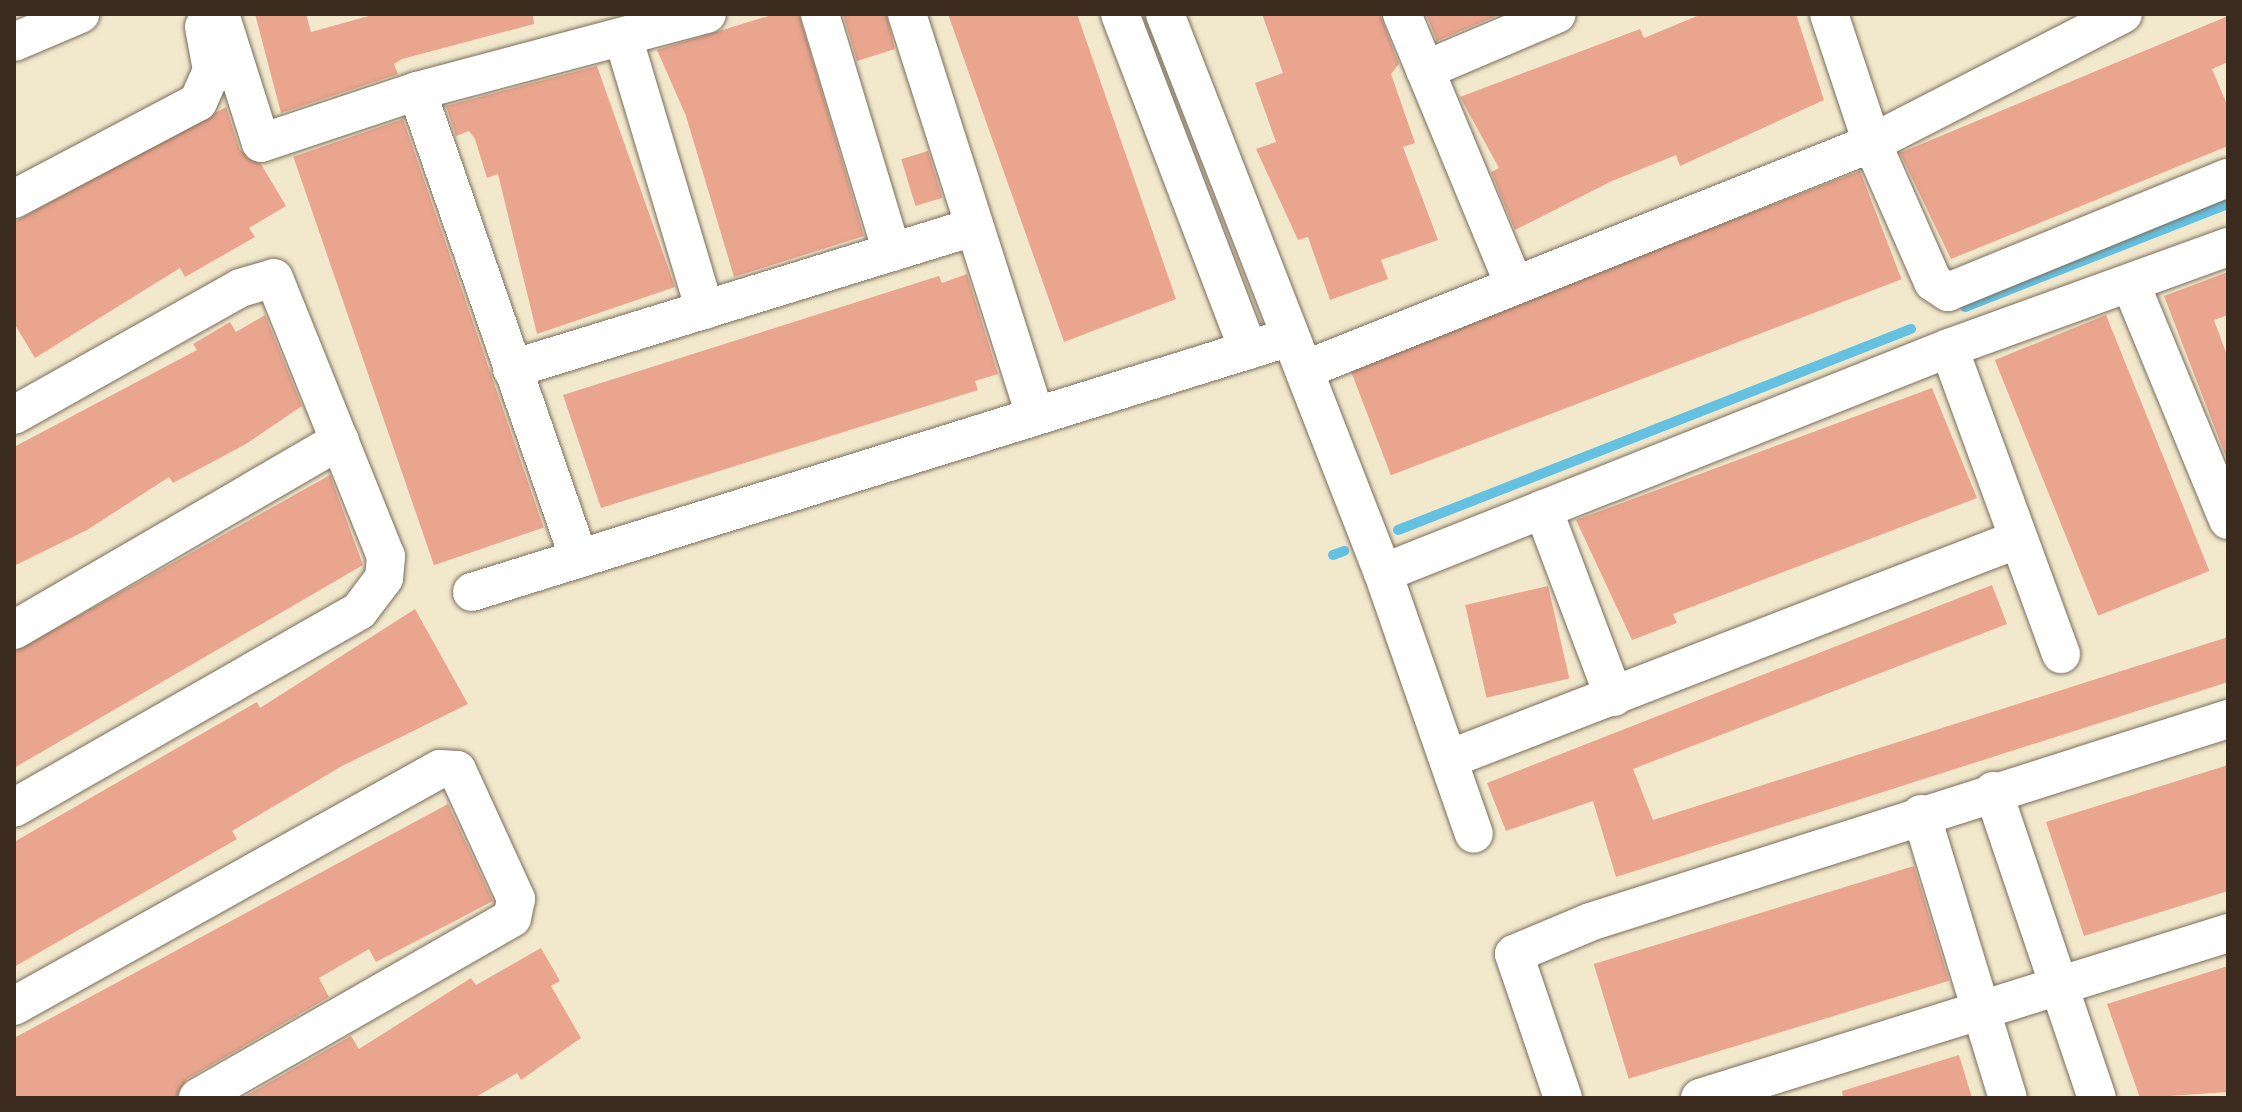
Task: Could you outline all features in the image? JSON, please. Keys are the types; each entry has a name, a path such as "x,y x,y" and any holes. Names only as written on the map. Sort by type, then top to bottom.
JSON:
{"street":[{"path":"14,42 80,14"},
{"path":"14,199 198,102 211,87 212,44 198,14"},
{"path":"220,14 261,143 417,91 707,14"},
{"path":"820,14 892,252"},
{"path":"907,14 1035,416"},
{"path":"1120,14 1248,350"},
{"path":"1165,14 1383,573 1474,834"},
{"path":"1402,14 1514,285"},
{"path":"1425,70 1557,14"},
{"path":"1829,14 1872,143 1933,282 1948,292 2228,178"},
{"path":"472,592 1248,350 1297,353 1514,285 1872,143 2123,14"},
{"path":"623,37 705,310"},
{"path":"417,91 579,559"},
{"path":"512,369 973,227"},
{"path":"1383,573 1949,348 2132,287 2228,247"},
{"path":"14,415 268,278 282,284 386,556 375,595 300,647 14,808"},
{"path":"2132,287 2214,447 2228,520"},
{"path":"1949,348 2013,541 2061,654"},
{"path":"14,630 340,440"},
{"path":"1543,509 1614,697"},
{"path":"1449,759 2013,541"},
{"path":"1563,1098 1514,954 1921,814 2228,719"},
{"path":"14,1006 440,769 457,770 516,899 512,918 198,1098"},
{"path":"1993,791 2062,985 2097,1098"},
{"path":"1921,814 2008,1098"},
{"path":"1700,1098 1980,1007 2228,933"}],"building":[{"path":"255,14 306,14 311,32 376,14 533,14 534,24 402,59 394,64 398,74 281,113"},
{"path":"775,14 799,14 864,236 734,277 686,116 657,50"},
{"path":"843,14 886,14 895,49 857,61"},
{"path":"948,14 1077,14 1176,299 1064,342"},
{"path":"1262,14 1380,14 1399,64 1391,74 1415,143 1403,147 1438,240 1381,260 1388,279 1330,300 1308,237 1298,240 1256,149 1276,142 1255,83 1283,73"},
{"path":"1426,14 1501,14 1437,41"},
{"path":"1702,14 1796,14 1824,100 1680,166 1676,155 1612,181 1515,230 1491,172 1499,168 1460,97 1640,29 1644,38"},
{"path":"2228,16 2228,62 2212,69 2228,107 2228,146 1951,259 1900,153"},
{"path":"597,66 675,287 537,334 498,174 487,178 475,139 469,131 456,136 446,106"},
{"path":"226,107 240,150 261,164 286,206 249,228 255,237 185,277 180,268 35,358 14,323 14,222"},
{"path":"403,119 544,527 434,565 293,157"},
{"path":"928,151 942,198 916,206 901,159"},
{"path":"1860,171 1902,279 1391,475 1349,367"},
{"path":"2228,272 2228,315 2214,320 2228,358 2228,462 2164,296"},
{"path":"967,274 998,374 975,381 978,390 601,508 563,395 939,276 942,283"},
{"path":"265,315 302,406 246,444 173,483 169,477 87,530 14,566 14,447 197,350 193,344 230,322 236,332"},
{"path":"2106,315 2209,571 2098,616 1995,360"},
{"path":"1932,388 1977,498 1673,614 1677,623 1632,640 1576,520"},
{"path":"330,475 363,565 14,768 14,652"},
{"path":"1992,585 2007,624 1633,769 1653,820 2228,637 2228,682 1616,877 1593,801 1506,831 1487,783"},
{"path":"1548,586 1569,679 1487,698 1465,605"},
{"path":"415,609 468,704 342,766 232,831 237,839 14,967 14,842 257,702 260,708"},
{"path":"2228,765 2228,891 2084,936 2046,822"},
{"path":"448,804 493,901 376,962 369,949 319,978 329,997 187,1079 176,1098 14,1098 14,1038"},
{"path":"1914,866 1949,981 1629,1079 1594,964"},
{"path":"541,948 560,981 551,986 581,1038 521,1080 517,1073 474,1098 242,1098 351,1036 359,1049 471,978 476,985"},
{"path":"2228,966 2228,1092 2140,1098 2107,1004"},
{"path":"1959,1055 1972,1098 1843,1098 1842,1091"}],"waterway":[{"path":"1965,307 2228,204"},
{"path":"1398,530 1911,329"},
{"path":"1333,555 1344,551"}]}
